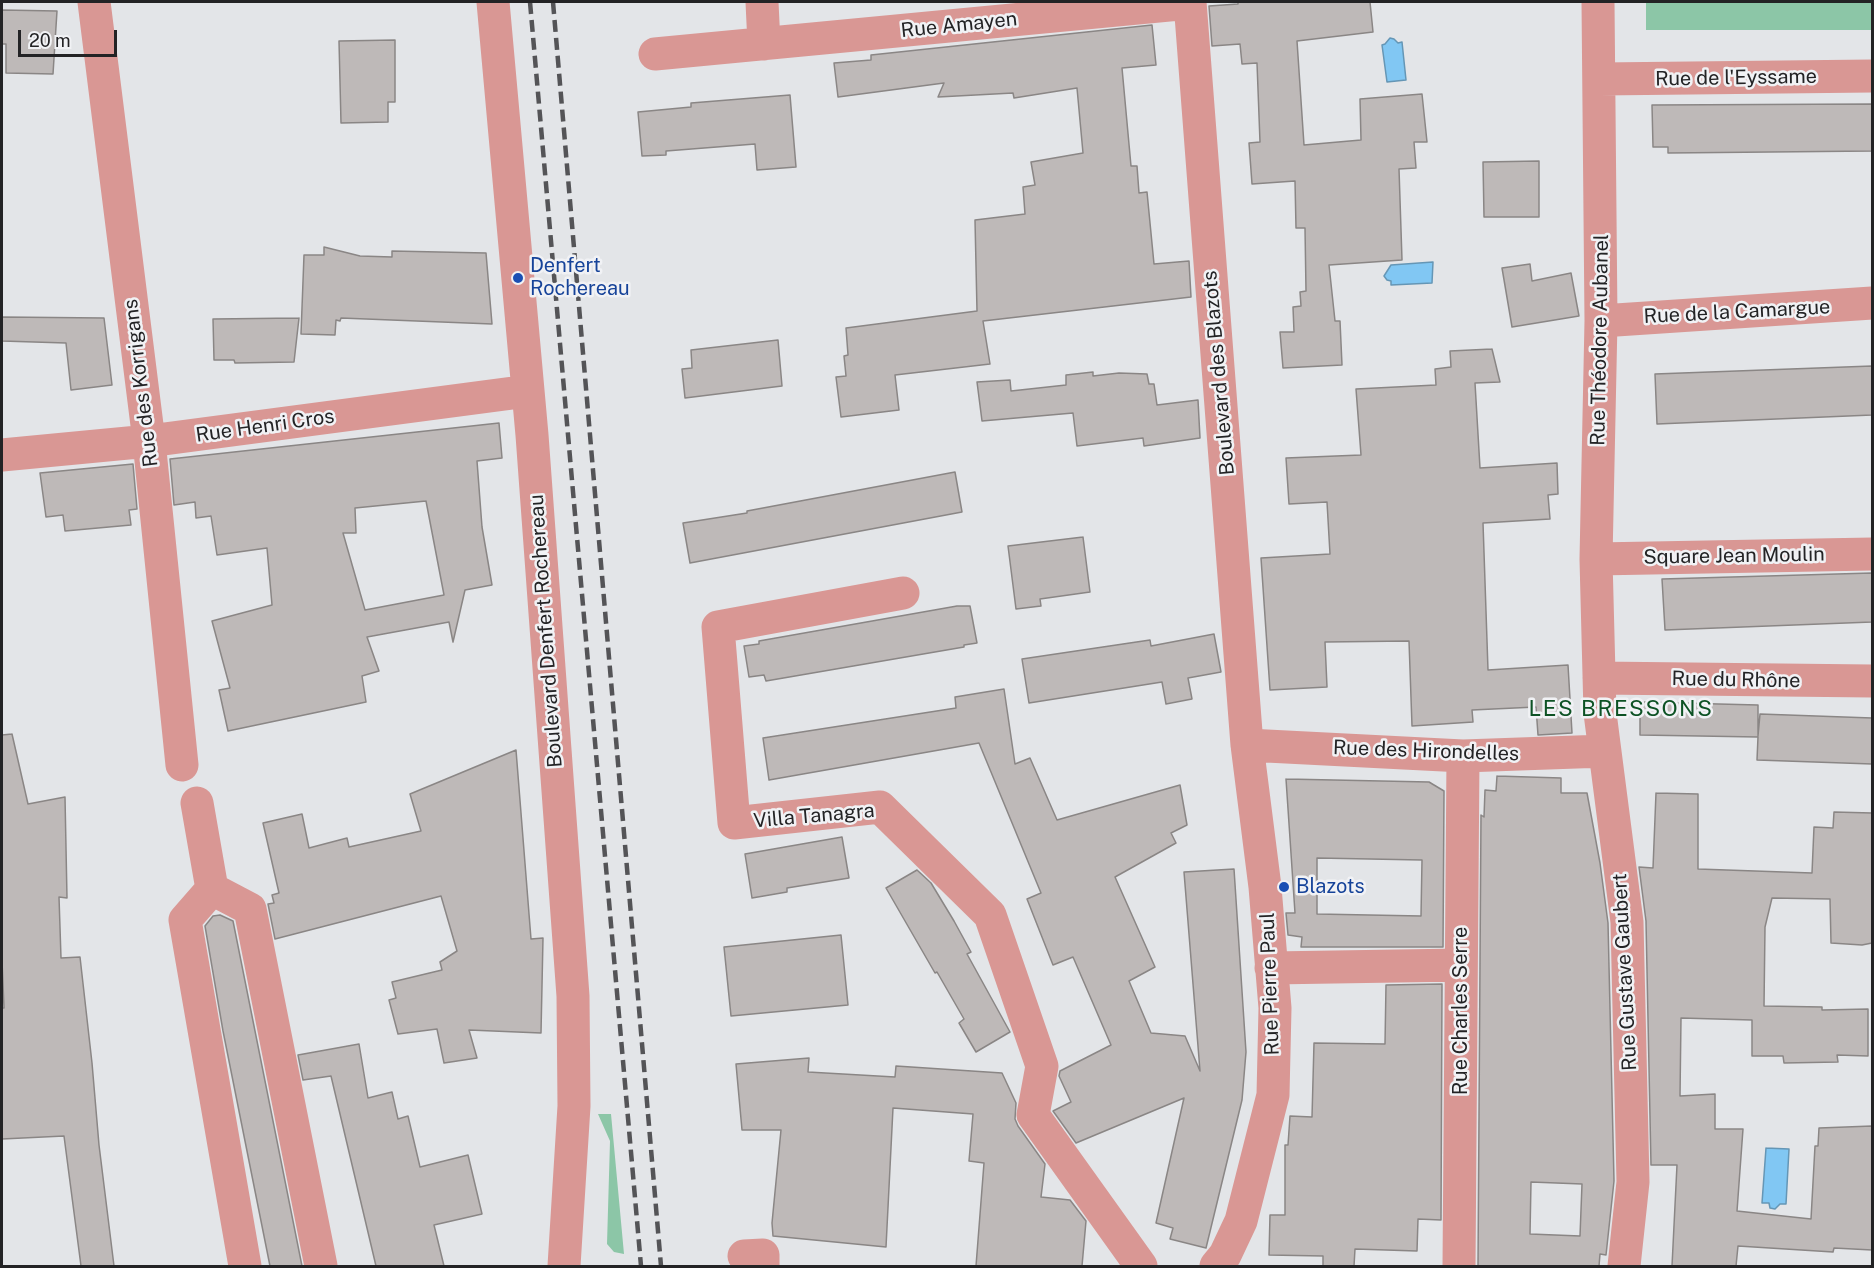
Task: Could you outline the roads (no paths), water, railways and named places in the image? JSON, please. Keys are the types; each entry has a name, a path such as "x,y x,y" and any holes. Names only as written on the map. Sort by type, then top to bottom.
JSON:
{"street":[{"name":"Rue des Korrigans","path":"94,2 148,441 182,765"},
{"name":"Boulevard Denfert Rochereau","path":"493,2 528,391 573,996 574,1106 565,1265"},
{"path":"762,2 764,44"},
{"name":"Rue Amayen","path":"655,54 1190,2"},
{"name":"Boulevard des Blazots","path":"1190,2 1247,745"},
{"name":"Rue Théodore Aubanel","path":"1598,2 1601,321 1596,559 1599,678"},
{"name":"Rue de l'Eyssame","path":"1600,79 1872,76"},
{"name":"Rue de la Camargue","path":"1601,321 1872,303"},
{"name":"Rue Henri Cros","path":"2,455 148,441 528,391"},
{"name":"Square Jean Moulin","path":"1596,559 1872,554"},
{"name":"Villa Tanagra","path":"903,593 718,627 734,823 880,807 990,915 1042,1066 1033,1115 1141,1266"},
{"name":"Rue du Rhône","path":"1599,678 1872,681"},
{"name":"Rue Gustave Gaubert","path":"1599,678 1605,752 1627,922 1633,1182 1624,1266"},
{"name":"Rue des Hirondelles","path":"1247,745 1463,756 1605,752"},
{"name":"Rue Pierre Paul","path":"1237,1266 1241,1221 1273,1095 1275,1008 1265,887 1247,745"},
{"name":"Rue Charles Serre","path":"1459,1266 1463,756"},
{"path":"197,803 212,889"},
{"path":"212,889 185,920 245,1266"},
{"path":"212,889 250,909 321,1266"},
{"path":"1271,968 1461,964"},
{"name":"Rue Pierre Paul","path":"1216,1266 1226,1255 1241,1221"}],"water":[{"path":"1390,38 1398,43 1402,42 1406,80 1387,82 1382,45"},
{"path":"1433,262 1432,283 1391,285 1391,281 1384,276 1391,265"},
{"path":"1766,1148 1789,1149 1786,1204 1780,1204 1775,1209 1770,1208 1769,1203 1762,1203"}],"railway":[{"path":"530,2 641,1266"},
{"path":"553,2 661,1266"}],"place":[{"name":"Denfert Rochereau","path":"518,278"},
{"name":"Blazots","path":"1284,887"}],"district":[{"name":"LES BRESSONS","path":"1621,709"}]}
